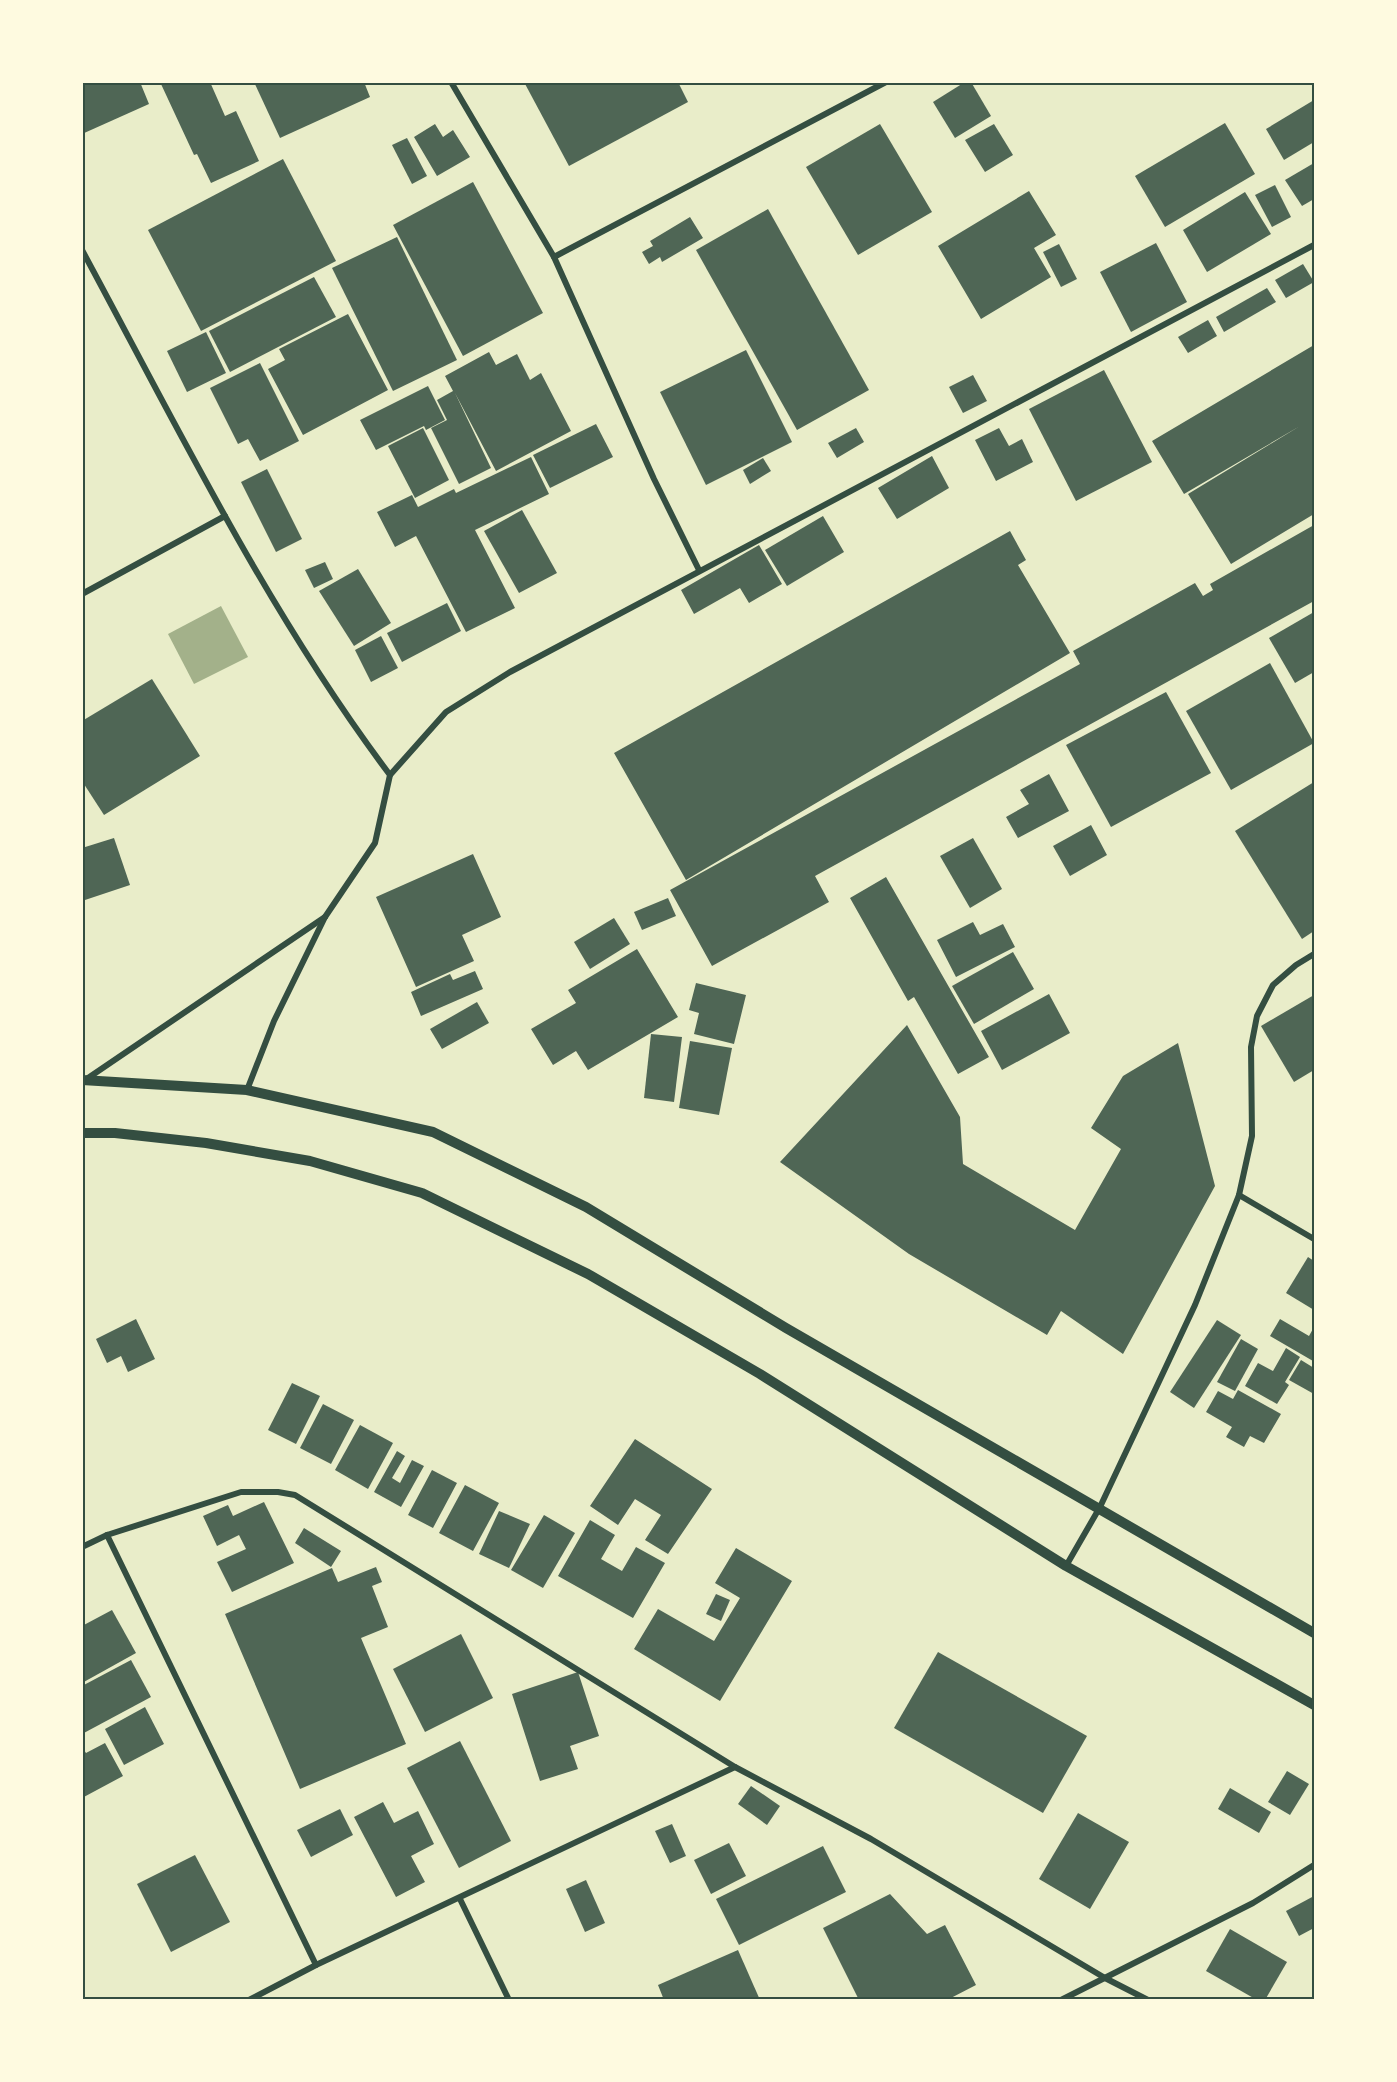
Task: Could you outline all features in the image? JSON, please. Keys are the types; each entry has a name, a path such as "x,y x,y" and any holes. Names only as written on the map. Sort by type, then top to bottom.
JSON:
{"street":[{"path":"451,82 554,257 654,479 699,570"},
{"path":"554,257 886,82"},
{"path":"247,1090 274,1021 325,917 375,843 390,774 446,712 510,672 699,570 1314,245"},
{"path":"82,250 225,516 332,694 390,774"},
{"path":"82,594 225,516"},
{"path":"84,1080 325,917"},
{"path":"1066,1566 1100,1507 1195,1305 1239,1195 1252,1136 1251,1047 1257,1016 1273,985 1296,965 1314,954"},
{"path":"84,1080 247,1090 433,1132 586,1207 786,1328 1100,1507 1314,1633"},
{"path":"82,1132 115,1133 206,1143 310,1161 422,1194 618,1292 760,1374 1066,1566 1314,1705"},
{"path":"1239,1195 1314,1239"},
{"path":"82,1547 107,1535 241,1492 278,1491 295,1495 735,1767 871,1839 1105,1978 1149,2000"},
{"path":"107,1535 316,1965"},
{"path":"249,2000 316,1965 460,1899 735,1767"},
{"path":"1061,2000 1253,1903 1314,1865"},
{"path":"460,1899 509,2000"}],"shaded area":[{"path":"221,606 248,657 194,684 168,634"}],"building":[{"path":"82,82 140,82 149,104 82,134"},
{"path":"164,82 210,82 225,116 236,111 259,161 211,183 197,154 194,155 161,84"},
{"path":"254,82 364,82 370,97 280,138"},
{"path":"524,82 678,82 688,102 569,166"},
{"path":"965,82 971,82 991,116 955,138 933,102"},
{"path":"1314,100 1314,142 1284,160 1266,129"},
{"path":"1225,123 1255,174 1165,227 1135,176"},
{"path":"435,124 443,137 453,130 470,157 437,176 414,137"},
{"path":"880,124 932,212 858,255 806,167"},
{"path":"994,124 1013,155 985,172 965,140"},
{"path":"407,138 427,176 412,184 392,145"},
{"path":"283,159 336,261 201,331 148,230"},
{"path":"1314,163 1314,199 1302,206 1285,180"},
{"path":"473,182 543,313 463,356 393,225"},
{"path":"1275,185 1291,217 1272,227 1255,195"},
{"path":"1029,191 1056,235 1034,248 1051,277 981,319 938,246"},
{"path":"1245,192 1271,234 1207,272 1183,230"},
{"path":"768,209 869,390 797,430 696,250"},
{"path":"690,217 703,238 662,262 660,257 649,264 642,252 653,246 650,241"},
{"path":"397,237 457,360 393,391 332,268"},
{"path":"1156,243 1187,302 1131,332 1100,272"},
{"path":"1059,244 1077,279 1061,287 1043,252"},
{"path":"1303,264 1314,282 1286,298 1275,280"},
{"path":"314,277 336,317 230,372 209,331"},
{"path":"1267,288 1276,302 1224,332 1216,317"},
{"path":"348,314 388,390 303,435 268,369 285,360 279,349"},
{"path":"1208,320 1217,336 1188,353 1178,337"},
{"path":"206,332 226,373 187,392 167,351"},
{"path":"1314,345 1314,514 1231,564 1188,494 1300,426 1184,494 1152,441"},
{"path":"746,350 792,442 706,485 660,392"},
{"path":"489,352 496,365 517,354 530,380 541,373 571,431 496,471 455,393 491,468 459,484 431,428 447,420 437,400 453,391 445,376"},
{"path":"260,363 299,441 260,461 248,439 238,444 210,388"},
{"path":"1104,370 1152,462 1076,501 1029,409"},
{"path":"973,375 987,401 963,413 949,387"},
{"path":"428,386 445,420 426,430 424,426 376,450 360,420"},
{"path":"596,424 613,457 550,488 533,455"},
{"path":"423,428 449,480 415,498 388,446"},
{"path":"856,428 864,442 837,458 828,443"},
{"path":"999,428 1009,446 1022,439 1033,462 996,481 975,440"},
{"path":"932,456 949,488 897,519 878,488"},
{"path":"531,457 549,494 475,530 515,608 466,632 416,536 395,547 377,512 412,495 418,507 454,489 456,493"},
{"path":"763,458 771,471 750,484 743,470"},
{"path":"267,469 302,539 276,552 241,482"},
{"path":"522,510 557,573 519,593 484,531"},
{"path":"823,516 844,552 787,586 765,550"},
{"path":"1314,525 1314,601 815,876 829,902 712,966 670,890 1080,664 1073,651 1195,583 1203,596 1213,590 1210,584"},
{"path":"1010,531 1026,560 1018,565 1070,653 686,880 614,753"},
{"path":"759,545 782,584 749,603 740,588 694,614 681,590"},
{"path":"325,562 333,579 314,588 305,570"},
{"path":"358,569 391,623 354,646 319,591"},
{"path":"447,603 461,631 402,662 387,633"},
{"path":"1314,612 1314,672 1295,683 1269,638"},
{"path":"381,636 398,668 371,682 355,650"},
{"path":"1270,663 1314,743 1231,790 1186,711"},
{"path":"152,679 200,756 104,815 82,781 82,721"},
{"path":"1166,692 1211,773 1111,827 1066,745"},
{"path":"1049,774 1069,811 1018,838 1006,817 1029,804 1020,790"},
{"path":"1314,782 1314,931 1302,939 1235,831"},
{"path":"1091,825 1107,855 1070,876 1053,846"},
{"path":"114,838 130,885 82,901 82,848"},
{"path":"973,838 1002,889 970,908 940,856"},
{"path":"473,854 501,917 462,935 474,961 416,987 376,897"},
{"path":"886,877 989,1057 958,1074 914,997 908,1001 850,898"},
{"path":"668,898 676,916 642,930 634,912"},
{"path":"614,918 630,944 590,969 574,942"},
{"path":"973,922 980,935 1003,924 1015,947 956,977 937,940"},
{"path":"637,949 678,1017 588,1070 576,1051 553,1065 531,1029 576,1003 568,990"},
{"path":"1013,952 1034,989 974,1024 952,986"},
{"path":"475,971 483,989 421,1016 411,992 450,974 453,980"},
{"path":"696,983 746,995 734,1044 694,1034 699,1013 689,1010"},
{"path":"1049,994 1070,1033 1002,1070 981,1031"},
{"path":"1314,995 1314,1070 1294,1082 1261,1026"},
{"path":"477,1002 489,1023 442,1049 430,1029"},
{"path":"907,1025 960,1117 963,1164 1075,1230 1121,1149 1091,1128 1123,1076 1178,1043 1215,1186 1123,1354 1061,1311 1047,1335 909,1254 780,1162"},
{"path":"651,1034 682,1037 674,1102 644,1098"},
{"path":"690,1041 732,1048 719,1115 679,1108"},
{"path":"1308,1257 1314,1261 1314,1310 1286,1293"},
{"path":"136,1319 155,1359 128,1372 121,1356 107,1363 96,1339"},
{"path":"1280,1319 1309,1336 1314,1327 1313,1361 1270,1336"},
{"path":"1217,1320 1241,1335 1194,1408 1170,1392"},
{"path":"1241,1339 1258,1349 1235,1391 1217,1382"},
{"path":"1286,1348 1300,1357 1285,1382 1289,1385 1277,1404 1245,1386 1258,1363 1273,1371"},
{"path":"1301,1360 1314,1368 1314,1394 1289,1380"},
{"path":"292,1383 320,1396 296,1444 268,1430"},
{"path":"1238,1390 1281,1414 1264,1443 1250,1436 1244,1447 1226,1437 1232,1427 1206,1412 1218,1391 1233,1399"},
{"path":"323,1404 354,1420 331,1464 300,1448"},
{"path":"360,1425 393,1443 368,1489 335,1470"},
{"path":"635,1439 712,1489 668,1554 645,1540 661,1515 635,1499 618,1525 590,1506"},
{"path":"397,1451 405,1456 392,1478 400,1483 412,1460 424,1466 401,1507 374,1492"},
{"path":"432,1470 457,1483 433,1528 408,1515"},
{"path":"465,1485 499,1503 473,1551 439,1533"},
{"path":"264,1502 294,1563 232,1592 217,1562 246,1549 239,1535 217,1546 203,1516 228,1505 233,1516"},
{"path":"499,1511 530,1524 509,1568 479,1554"},
{"path":"544,1515 575,1533 543,1588 511,1570"},
{"path":"590,1520 615,1535 601,1559 622,1571 636,1547 665,1563 633,1618 558,1576"},
{"path":"304,1528 341,1551 331,1567 295,1543"},
{"path":"736,1548 792,1581 720,1701 634,1649 658,1609 714,1641 740,1598 715,1583"},
{"path":"376,1567 382,1582 372,1586 388,1627 361,1638 406,1744 300,1789 225,1614 332,1568 338,1582"},
{"path":"716,1594 730,1600 721,1621 706,1614"},
{"path":"112,1610 136,1653 82,1683 82,1626"},
{"path":"461,1634 493,1698 425,1732 393,1669"},
{"path":"938,1652 1087,1736 1043,1813 894,1728"},
{"path":"131,1660 151,1697 82,1734 82,1686"},
{"path":"578,1672 599,1736 570,1746 578,1769 540,1781 512,1694"},
{"path":"145,1707 164,1744 124,1765 105,1729"},
{"path":"460,1741 511,1841 459,1868 407,1768"},
{"path":"105,1743 123,1776 82,1798 82,1747 86,1753"},
{"path":"1287,1771 1309,1784 1290,1815 1268,1802"},
{"path":"751,1786 780,1806 767,1825 738,1804"},
{"path":"1230,1788 1271,1812 1259,1833 1218,1809"},
{"path":"383,1802 394,1823 418,1811 434,1844 411,1856 425,1882 396,1897 354,1817"},
{"path":"340,1809 353,1835 311,1857 297,1830"},
{"path":"1078,1813 1129,1842 1090,1909 1039,1879"},
{"path":"672,1824 686,1856 670,1863 655,1831"},
{"path":"729,1843 746,1876 711,1894 694,1860"},
{"path":"823,1846 846,1892 739,1945 716,1899"},
{"path":"195,1855 230,1922 171,1952 137,1884"},
{"path":"586,1880 605,1923 585,1932 566,1889"},
{"path":"890,1894 927,1934 945,1925 976,1985 947,2000 859,2000 823,1928"},
{"path":"1314,1896 1314,1928 1299,1936 1286,1911"},
{"path":"1230,1929 1287,1962 1265,2000 1257,2000 1206,1971"},
{"path":"738,1950 760,2000 664,2000 658,1985"}]}
